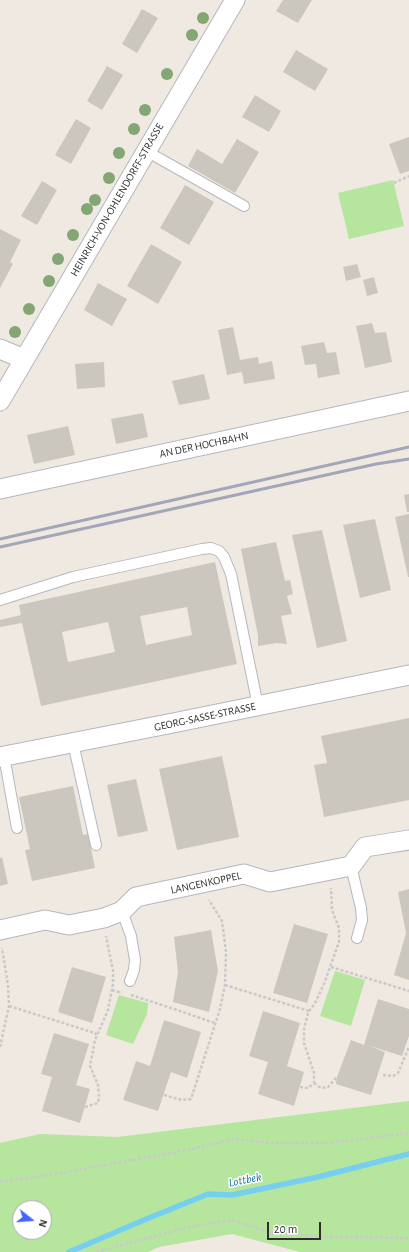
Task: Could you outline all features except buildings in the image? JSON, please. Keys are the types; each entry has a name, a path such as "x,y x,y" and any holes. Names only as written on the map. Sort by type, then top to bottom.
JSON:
{"street":[{"name":"HEINRICH-VON-OHLENDORFF-STRASSE","path":"0,401 235,0"},
{"path":"0,349 24,359"},
{"name":"AN DER HOCHBAHN","path":"0,489 409,401"},
{"name":"GEORG-SASSE-STRASSE","path":"2,757 409,675"},
{"path":"351,866 365,847 409,840"},
{"name":"LANGENKOPPEL","path":"1,938 45,920 69,925 104,918 122,911 136,897 244,874 270,882 351,866"}],"lane":[{"path":"146,151 244,206"},
{"path":"0,600 80,576 202,549 211,548 219,551 231,574 258,706"},
{"path":"73,743 96,845"},
{"path":"2,757 17,828"},
{"path":"351,866 361,908 362,920 357,938"},
{"path":"122,911 131,936 135,960 134,970 130,981"}],"path":[{"path":"394,183 409,176"},
{"path":"314,1084 314,1073 304,1043 304,1029 309,1011 314,1005 340,942 339,928 332,910 332,890 327,870"},
{"path":"164,1095 182,1100 191,1099 216,1024 225,985 226,952 222,921 200,884"},
{"path":"85,1107 98,1103 98,1085 90,1066 96,1036 108,1010 113,984 113,971 104,918"},
{"path":"0,1047 9,1006 8,985 1,938"},
{"path":"331,966 409,991"},
{"path":"225,985 309,1011"},
{"path":"112,990 216,1024"},
{"path":"9,1006 95,1033 96,1036"},
{"path":"383,1075 393,1076 398,1073 409,1047"},
{"path":"314,1084 321,1088 328,1087 337,1077"},
{"path":"300,1087 308,1088 314,1084"},
{"path":"0,1182 61,1173 182,1151 235,1139 272,1143 328,1143 409,1133"},
{"path":"96,1252 189,1227 231,1220 273,1233 332,1237 409,1238"}],"green space":[{"path":"393,180 404,226 349,239 338,193"},
{"path":"335,971 365,980 351,1026 320,1016"},
{"path":"119,995 148,1003 147,1014 133,1044 106,1035"},
{"path":"409,1101 409,1252 300,1252 232,1234 159,1247 148,1252 0,1252 0,1143 40,1134 118,1137"}],"waterway":[{"name":"Lottbek","path":"69,1252 208,1194 232,1195 318,1177 409,1154"}],"railway":[{"path":"0,539 409,447"},
{"path":"0,547 376,464 409,459"}]}
